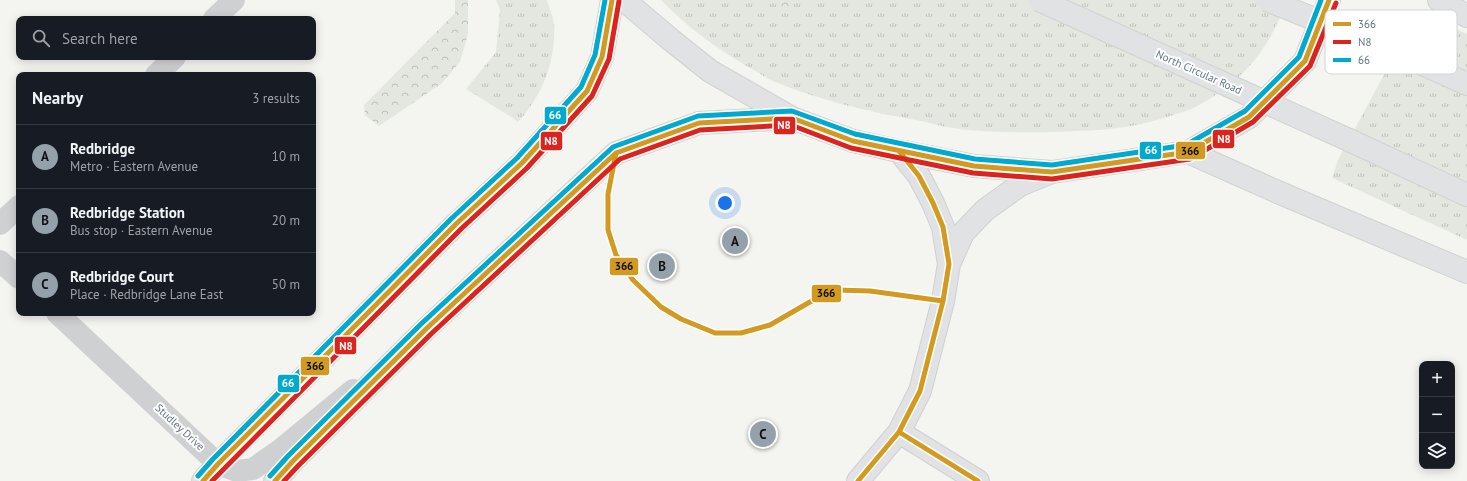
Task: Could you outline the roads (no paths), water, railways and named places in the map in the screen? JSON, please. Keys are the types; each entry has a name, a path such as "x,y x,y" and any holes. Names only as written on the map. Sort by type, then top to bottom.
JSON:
{"main road":[{"path":"203,481 218,464 456,224 522,163 587,91 602,57 612,0"},
{"path":"624,0 710,71 792,118 853,141 899,151 974,166 1052,172 1188,152 1249,117 1305,61 1325,10"},
{"name":"North Circular Road","path":"1039,0 1467,195"},
{"path":"1267,0 1325,23"},
{"path":"1325,10 1329,0"},
{"path":"1439,0 1456,10"},
{"path":"1457,10 1467,16"},
{"path":"1445,74 1467,84"},
{"path":"275,481 293,461 426,329 616,153 699,123 792,118"},
{"path":"899,151 919,176 933,203 943,227 949,264"},
{"path":"1188,152 1280,193 1467,272"},
{"path":"858,481 899,432 920,391 943,301 949,264 963,233 986,210 1020,186 1052,172"},
{"path":"899,432 978,481"}],"street":[{"path":"217,16 234,0"},
{"path":"159,72 171,60"},
{"path":"0,224 16,209"},
{"path":"0,261 16,275"},
{"name":"Studley Drive","path":"60,316 218,464 237,471 253,469 280,450 426,329"}],"place":[{"name":"Redbridge","path":"735,241"},
{"name":"Redbridge Station","path":"662,266"},
{"name":"Redbridge Court","path":"763,434"}]}
